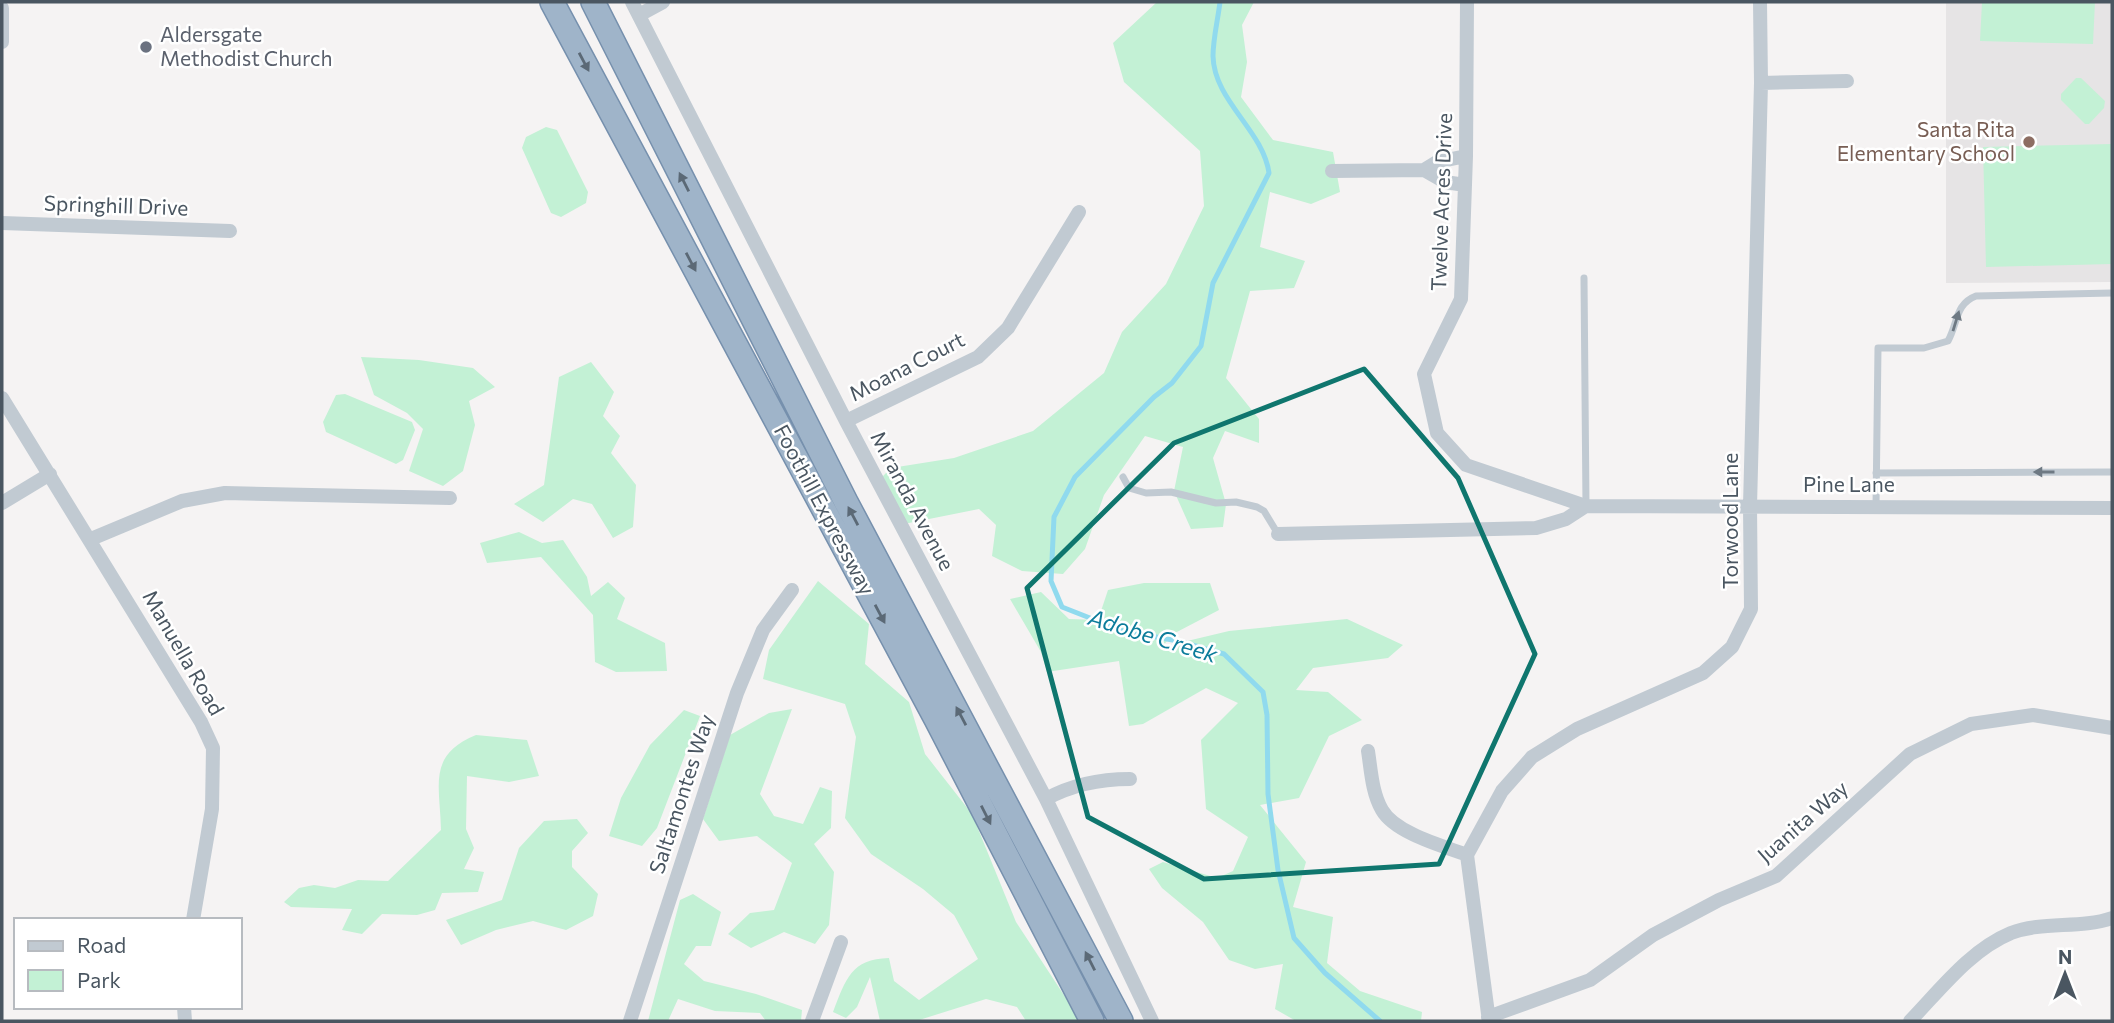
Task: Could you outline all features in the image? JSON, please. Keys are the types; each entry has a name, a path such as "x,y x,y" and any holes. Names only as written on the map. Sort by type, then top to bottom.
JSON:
{"highway":[{"name":"Foothill Expressway","path":"552,2 936,719 1092,1021"},
{"name":"Foothill Expressway","path":"593,2 846,502 1121,1021"}],"street":[{"path":"636,8 663,2"},
{"name":"Twelve Acres Drive","path":"1467,2 1466,156 1461,299 1424,374 1437,433 1466,465 1586,506"},
{"name":"Torwood Lane","path":"1467,855 1502,790 1532,757 1577,729 1703,673 1732,647 1751,608 1750,506 1761,83 1760,2"},
{"name":"Miranda Avenue","path":"636,8 846,421 1046,799 1152,1021"},
{"path":"2,15 2,42"},
{"path":"1761,83 1847,81"},
{"path":"1424,170 1437,162 1466,156"},
{"path":"1332,171 1424,170 1445,182 1465,185"},
{"name":"Moana Court","path":"846,421 978,357 1008,328 1079,212"},
{"name":"Springhill Drive","path":"2,223 230,231"},
{"name":"Manuella Road","path":"2,398 91,539 201,722 213,748 212,809 193,918"},
{"path":"2,503 50,474"},
{"path":"91,539 182,501 225,493 450,498"},
{"path":"1278,534 1536,528 1566,519 1586,506"},
{"name":"Pine Lane","path":"1586,506 2112,508"},
{"name":"Saltamontes Way","path":"630,1021 737,692 763,630 776,607 792,590"},
{"name":"Juanita Way","path":"1488,1019 1590,980 1653,935 1719,900 1776,876 1910,754 1971,724 2033,715 2112,728"},
{"path":"1368,751 1375,792 1382,812 1416,836 1467,855 1488,1019"},
{"path":"1046,799 1063,790 1102,779 1130,779"},
{"path":"1910,1021 1971,959 2011,933 2112,918"},
{"path":"812,1021 841,942"}],"lane":[{"path":"1584,278 1586,506"},
{"path":"1876,506 1878,348 1939,346 1951,335 1959,309 1966,300 1976,296 2044,292 2112,293"},
{"path":"1876,473 2112,472"},
{"path":"1123,477 1129,488 1146,494 1179,493 1216,503 1236,502 1257,507 1264,510 1278,534"}],"highlighted area":[{"path":"1364,369 1458,478 1535,654 1439,864 1204,879 1088,817 1027,588 1174,443"}],"shaded area":[{"name":"Santa Rita Elementary School","path":"1946,2 2112,2 2112,282 1946,283"}],"green space":[{"path":"1157,2 1254,2 1242,25 1247,62 1241,97 1273,140 1333,152 1340,192 1311,204 1270,192 1260,247 1305,261 1294,288 1250,291 1226,378 1259,419 1259,443 1225,431 1213,458 1226,504 1223,527 1191,529 1174,491 1183,447 1145,436 1104,495 1085,549 1063,574 1022,571 992,556 996,525 979,509 899,525 878,481 891,468 954,458 1033,431 1104,373 1122,332 1166,284 1204,206 1200,151 1124,82 1113,43"},
{"path":"1982,2 2095,2 2093,44 1980,41"},
{"path":"2076,78 2081,78 2105,101 2104,108 2089,124 2085,124 2061,100 2061,94"},
{"path":"546,127 557,130 588,192 586,203 561,217 551,213 522,148 526,137"},
{"path":"2112,144 2112,264 1986,267 1983,147"},
{"path":"361,357 419,360 473,368 495,387 469,401 475,425 463,471 443,486 409,471 423,429 407,413 374,395"},
{"path":"591,362 614,392 603,416 620,436 611,453 636,485 633,527 613,538 592,504 573,499 543,522 514,504 544,485 559,377"},
{"path":"345,394 412,422 415,430 403,460 396,464 326,432 323,422 336,395"},
{"path":"519,532 542,543 563,540 587,577 591,596 608,582 625,598 617,619 665,643 667,671 616,672 595,662 593,615 541,557 487,563 480,543"},
{"path":"818,581 869,624 865,664 909,702 925,754 972,814 1016,922 1081,1021 1026,1021 1017,1007 986,999 916,1021 880,1021 870,977 857,1007 846,1018 833,1012 846,981 866,962 889,958 894,981 919,1000 978,959 954,915 923,889 871,854 845,818 856,737 845,704 763,679 769,650"},
{"path":"1144,583 1210,583 1219,610 1173,634 1162,647 1229,631 1347,619 1403,645 1388,658 1313,668 1296,690 1328,692 1362,720 1329,736 1299,798 1260,805 1306,862 1293,907 1333,917 1327,963 1360,991 1422,1012 1421,1021 1296,1021 1275,1009 1283,964 1255,969 1229,960 1203,922 1162,888 1149,869 1163,862 1217,878 1233,871 1248,837 1206,809 1201,740 1238,703 1206,688 1143,724 1129,726 1119,661 1047,672 1041,652 1010,599 1041,592 1069,619 1098,620 1108,590"},
{"path":"792,709 760,794 774,816 803,824 820,787 832,791 831,828 814,844 834,872 829,925 815,944 784,932 751,948 728,934 750,913 774,910 792,863 757,836 719,841 703,819 730,735 769,713"},
{"path":"684,710 700,716 657,828 642,846 609,836 621,798 650,745"},
{"path":"476,735 527,740 539,776 509,782 467,776 466,829 474,848 464,869 484,872 478,892 442,893 435,910 417,915 382,914 362,934 342,930 352,909 291,907 284,902 299,888 314,885 335,888 358,880 388,881 441,830 439,785 443,762 460,743"},
{"path":"577,819 588,833 572,851 572,867 598,894 593,916 566,930 533,921 496,930 461,945 446,920 502,900 519,848 544,821"},
{"path":"693,894 721,912 711,946 696,946 684,964 704,981 756,994 802,1010 801,1021 766,1021 760,1013 715,1011 678,999 668,1021 648,1021 680,900"}],"waterway":[{"name":"Adobe Creek","path":"1220,2 1213,49 1215,72 1221,87 1258,143 1269,173 1213,283 1201,346 1172,383 1154,397 1075,477 1054,517 1051,581 1062,607 1123,631 1178,641 1224,654 1263,692 1267,715 1268,794 1278,870 1294,938 1325,973 1380,1021"}],"place":[{"name":"Aldersgate Methodist Church","path":"146,47"},
{"name":"Santa Rita Elementary School","path":"2029,142"}]}
